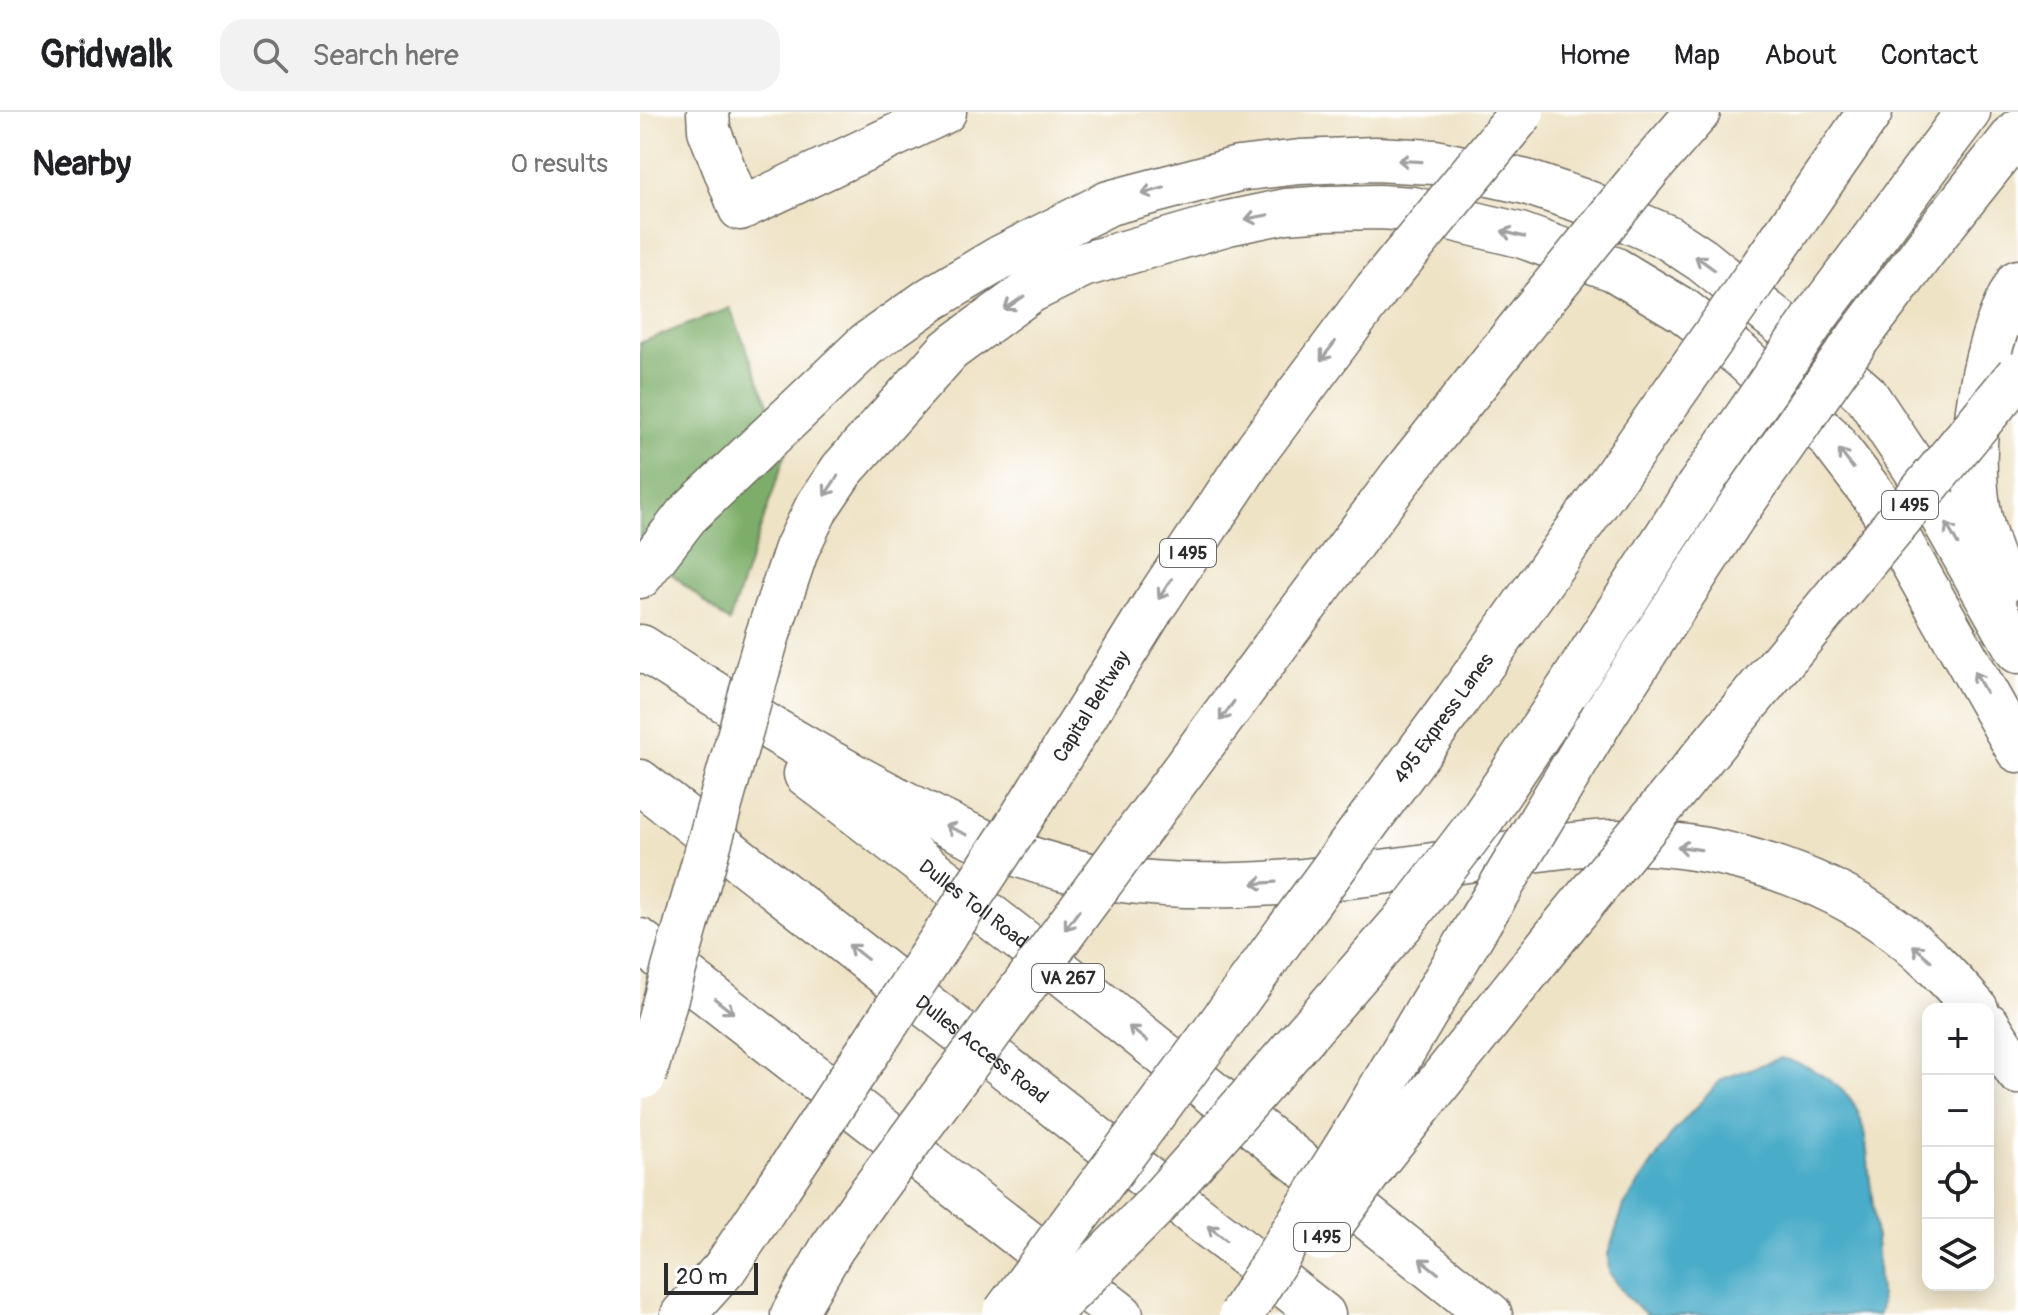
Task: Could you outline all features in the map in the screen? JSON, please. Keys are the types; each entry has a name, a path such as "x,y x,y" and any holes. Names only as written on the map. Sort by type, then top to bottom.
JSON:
{"highway":[{"name":"Capital Beltway","path":"683,1315 725,1268 1016,827 1154,605 1258,448 1376,290 1522,112"},
{"path":"793,1315 824,1260 862,1205 1401,477 1698,112"},
{"name":"495 Express Lanes","path":"1018,1314 1215,1031 1457,700 1870,112"},
{"path":"1018,1314 1152,1209 1402,923 1481,820 1697,489 1819,312 1968,112"},
{"path":"1241,1315 1365,1149 1480,921 1603,717 1734,515 1858,338 2018,131"},
{"path":"640,576 686,516 866,345 965,279 1109,203 1254,167 1360,160 1435,162 1526,182 1588,203 1667,237 1702,260 1824,358 1866,395 1916,470 2018,651"},
{"path":"642,1082 767,637 797,548 817,507 842,470 949,350 1030,291 1083,265 1228,223 1286,211 1379,207 1413,209 1520,235 1614,269 1684,311 1741,356 1829,437 1877,500 2018,750"},
{"path":"2018,282 1998,327 1985,371 1975,464 1978,508 1989,549 2003,587 2018,614"},
{"name":"I 495","path":"1265,1315 1365,1149 1563,927 2018,375"},
{"path":"641,646 811,752 940,823 986,844 1055,867 1149,882 1246,884 1425,866 1613,842 1689,847 1744,859 1841,895 1915,946 1938,966 1971,1003"},
{"name":"Dulles Toll Road","path":"641,646 1021,940 1490,1315"},
{"name":"Dulles Access Road","path":"640,782 1323,1315"},
{"path":"640,941 1121,1315"},
{"path":"1994,1034 2018,1072"},
{"path":"714,1315 725,1268"}],"street":[{"path":"708,112 709,130 740,209 945,112"}],"green space":[{"path":"730,308 787,450 729,622 640,547 640,343"}],"water":[{"path":"1780,1058 1808,1067 1835,1084 1849,1097 1859,1116 1865,1138 1874,1212 1881,1305 1879,1315 1647,1315 1626,1296 1609,1272 1608,1254 1624,1206 1674,1131 1722,1079"}]}
